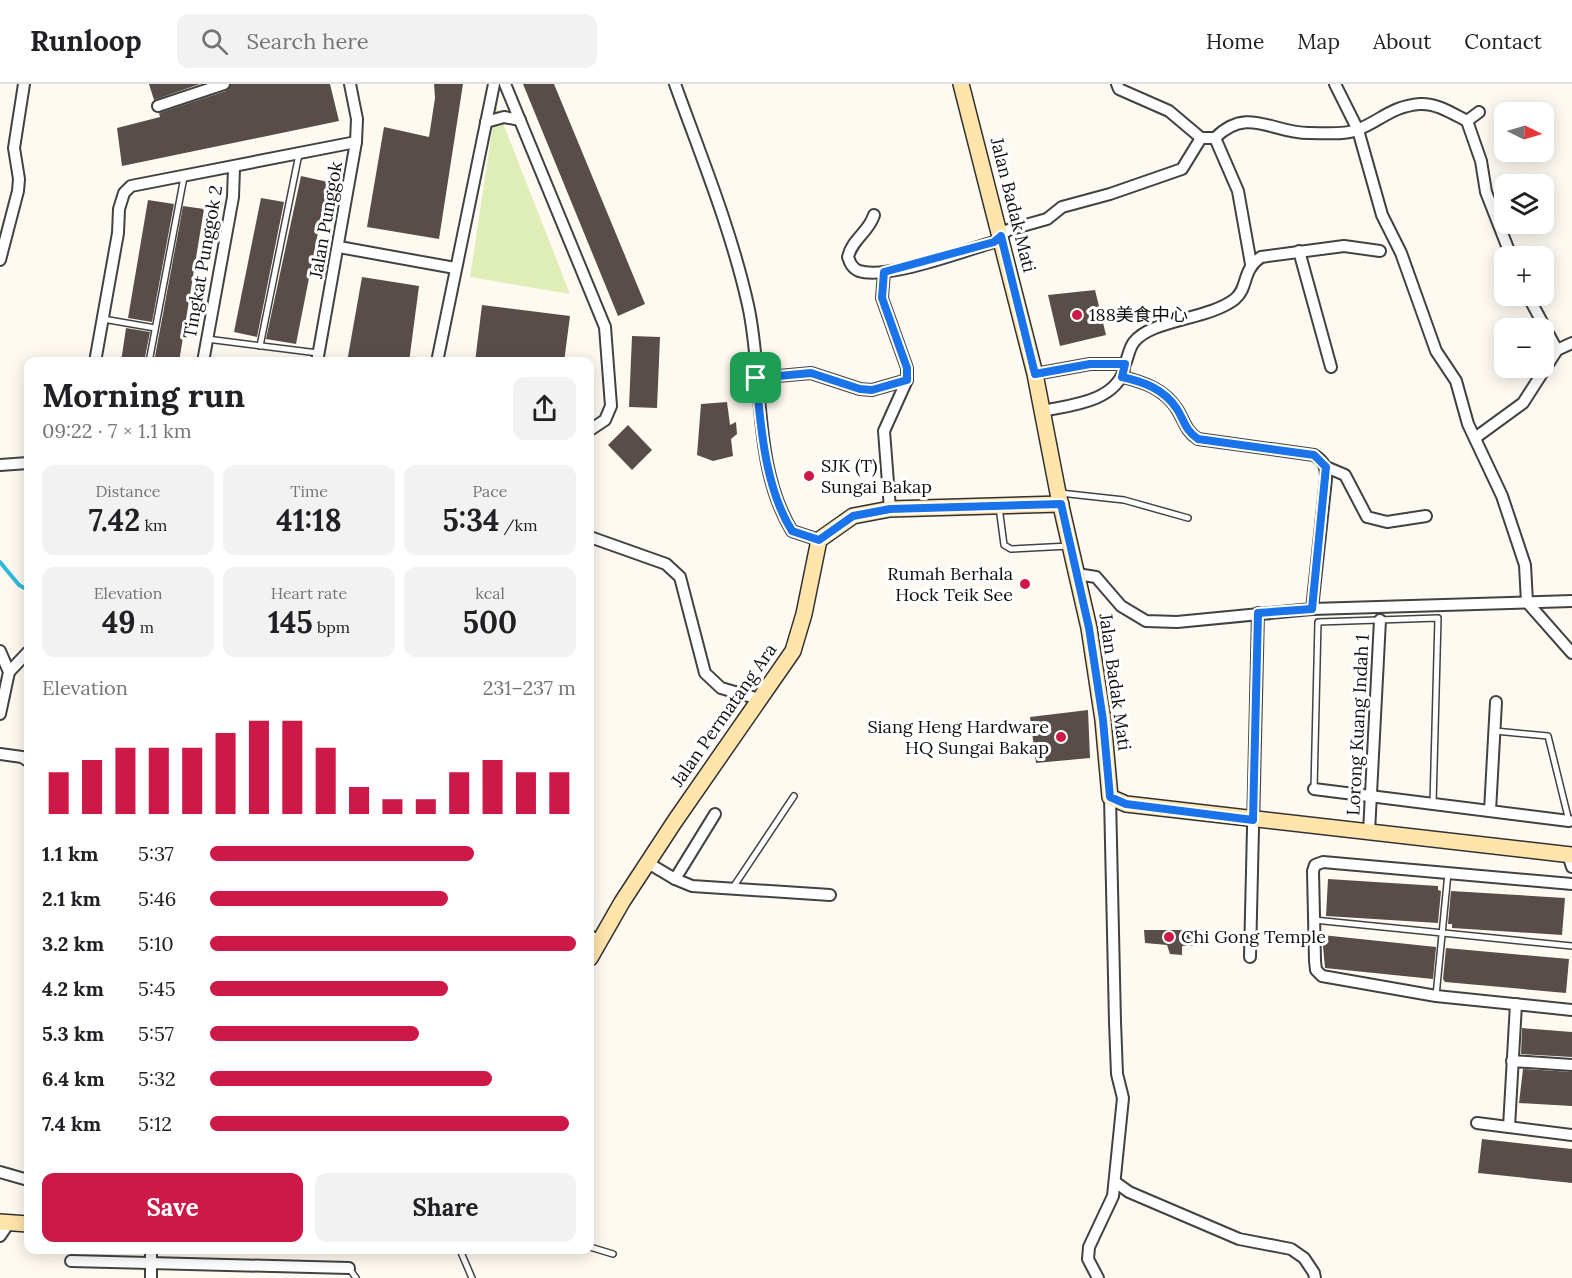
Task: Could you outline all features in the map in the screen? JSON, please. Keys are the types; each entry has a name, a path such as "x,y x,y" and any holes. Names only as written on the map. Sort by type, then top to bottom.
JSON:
{"main road":[{"name":"Jalan Badak Mati","path":"962,84 1035,374 1059,498 1089,628 1103,720 1110,797"},
{"path":"819,540 853,516 890,509 999,507 1059,498"},
{"name":"Jalan Permatang Ara","path":"594,938 793,651 804,614 819,540"},
{"path":"1110,797 1126,804 1369,832 1571,859"},
{"path":"5,1222 24,1224"}],"street":[{"path":"0,260 18,191 19,178 14,148 24,84"},
{"path":"158,106 224,84"},
{"name":"Jalan Punggok","path":"317,357 339,247 356,142 357,119 350,84"},
{"path":"438,357 494,84"},
{"path":"505,84 605,327 610,406 604,420 594,427"},
{"path":"675,84 713,186 748,306 761,429 780,513 792,531 819,540"},
{"path":"1117,84 1119,89 1169,111 1202,138 1215,138 1222,130 1248,121 1302,133 1358,130 1385,112 1422,104 1439,107 1467,121 1480,161 1486,192 1507,246"},
{"path":"1335,84 1358,130 1382,215 1401,253 1436,351 1456,381 1468,424 1513,527 1525,565 1527,602 1572,653"},
{"path":"1467,121 1479,112"},
{"path":"486,122 504,117 520,120"},
{"path":"874,215 871,223 851,246 848,257 852,267 860,271 884,272 994,242 1008,230 1047,219 1062,207 1182,170 1202,138"},
{"path":"1215,138 1238,191 1251,264"},
{"path":"96,357 123,193 131,186 234,168 356,142"},
{"name":"Tingkat Punggok 2","path":"204,357 233,197 234,168"},
{"path":"1043,411 1090,401 1105,394 1122,377 1133,342 1164,324 1190,320 1236,298 1243,288 1251,264 1261,257 1344,246 1380,251"},
{"path":"339,247 455,268"},
{"path":"1299,251 1331,367"},
{"path":"884,272 882,298 907,368 907,380 884,431 890,509"},
{"path":"1533,306 1557,350"},
{"path":"1475,438 1523,403 1557,350 1572,343"},
{"path":"1035,374 1090,364 1125,364"},
{"path":"756,378 811,373 860,389 872,390 907,380"},
{"path":"1122,377 1146,383 1168,397 1179,411 1188,433 1198,439 1314,455 1326,467 1345,475 1367,517 1387,522 1426,516"},
{"path":"0,465 24,463"},
{"path":"1312,609 1326,467"},
{"path":"594,538 666,564 673,570 680,578 705,673 721,687 759,699"},
{"path":"1077,574 1096,577 1121,606 1146,621 1177,622 1312,609 1572,601"},
{"path":"1250,957 1258,613"},
{"name":"Lorong Kuang Indah 1","path":"1369,832 1380,620"},
{"path":"0,651 9,672"},
{"path":"0,714 9,672 24,656"},
{"path":"1490,811 1496,702"},
{"path":"0,754 24,759"},
{"path":"1314,789 1569,821"},
{"path":"1098,1278 1088,1259 1089,1247 1108,1211 1115,1182 1123,1098 1117,1074 1110,797"},
{"path":"675,879 715,814"},
{"path":"648,862 675,879 692,886 830,896"},
{"path":"1572,884 1323,862 1316,865 1313,871 1314,961 1316,970 1322,976 1436,996 1572,1010"},
{"path":"1509,1127 1516,1004"},
{"path":"1512,1061 1572,1065"},
{"path":"1477,1123 1572,1135"},
{"path":"0,1172 24,1179"},
{"path":"1115,1182 1140,1197 1239,1239 1291,1249 1304,1258 1315,1278"},
{"path":"0,1236 5,1222"},
{"path":"151,1254 151,1278"},
{"path":"71,1261 349,1268"}],"lane":[{"path":"260,346 299,154"},
{"path":"150,357 184,177"},
{"path":"103,319 155,328"},
{"path":"207,339 317,357"},
{"path":"1059,498 1124,500 1188,518"},
{"path":"999,507 1004,545 1011,549 1070,546"},
{"path":"1314,789 1318,622 1438,618 1433,804"},
{"path":"1495,731 1548,736 1569,821"},
{"path":"732,890 794,796"},
{"path":"1436,996 1448,873"},
{"path":"1314,920 1572,946"},
{"path":"594,1248 613,1254"},
{"path":"462,1254 472,1278"},
{"path":"349,1268 356,1278"}],"green space":[{"path":"496,105 570,294 470,277"}],"building":[{"path":"149,84 200,84 154,100"},
{"path":"231,84 330,84 339,121 122,166 117,128 160,117 159,113 226,91"},
{"path":"434,84 463,84 439,239 367,227 384,127 429,137 435,98"},
{"path":"523,84 554,84 645,304 618,316"},
{"path":"301,176 328,182 296,344 266,339"},
{"path":"261,198 284,202 257,337 234,332"},
{"path":"148,200 174,204 152,322 128,318"},
{"path":"183,206 204,209 180,357 155,357"},
{"path":"362,277 419,286 410,357 348,357"},
{"name":"188美食中心","path":"1095,290 1106,335 1060,346 1048,295"},
{"path":"482,305 570,316 565,357 476,357"},
{"path":"126,328 150,332 145,357 122,357"},
{"path":"632,336 660,337 657,408 629,407"},
{"path":"727,402 730,425 736,422 737,434 731,439 733,456 713,461 697,455 701,404"},
{"path":"628,425 652,450 632,470 608,445"},
{"name":"Siang Heng Hardware HQ Sungai Bakap","path":"1088,710 1090,758 1036,763 1030,717"},
{"path":"1328,879 1438,886 1438,890 1441,891 1438,923 1326,916"},
{"path":"1451,891 1565,898 1562,935 1452,928 1452,924 1448,924"},
{"name":"Chi Gong Temple","path":"1144,930 1194,930 1195,946 1182,946 1182,955 1170,954 1167,945 1145,943"},
{"path":"1322,935 1436,947 1433,979 1325,968"},
{"path":"1446,948 1569,959 1566,993 1445,982 1443,979"},
{"path":"1522,1028 1572,1032 1572,1057 1521,1054"},
{"path":"1523,1069 1572,1072 1572,1106 1519,1103"},
{"path":"1482,1139 1572,1149 1572,1183 1478,1173"}],"waterway":[{"path":"0,562 24,588"}],"place":[{"name":"188美食中心","path":"1077,315"},
{"name":"SJK (T) Sungai Bakap","path":"809,476"},
{"name":"Rumah Berhala Hock Teik See","path":"1025,584"},
{"name":"Siang Heng Hardware HQ Sungai Bakap","path":"1061,737"},
{"name":"Chi Gong Temple","path":"1169,937"}],"route":[{"path":"1001,236 1035,374 1090,364 1125,364 1122,377 1146,383 1168,397 1179,411 1188,433 1198,439 1314,455 1321,460 1326,467 1326,479 1312,609 1258,613 1253,820 1126,804 1110,797 1103,720 1089,628 1061,504 890,509 853,516 819,540 792,531 780,513 761,429 756,378 801,372 811,373 860,389 872,390 907,380 907,368 882,298 884,272 994,242 1001,236"}]}
